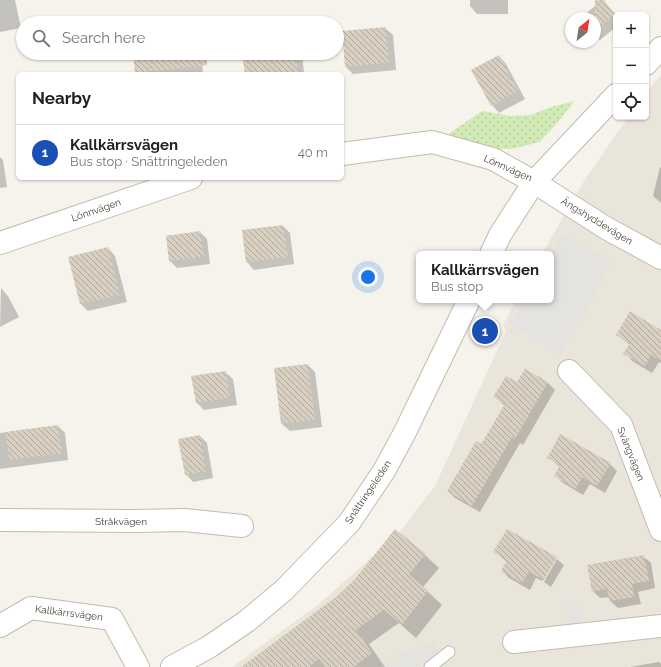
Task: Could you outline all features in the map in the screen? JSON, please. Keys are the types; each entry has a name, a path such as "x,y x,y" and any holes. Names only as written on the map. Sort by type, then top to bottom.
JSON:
{"street":[{"path":"649,61 661,48"},
{"name":"Lönnvägen","path":"344,154 432,142 493,159 534,182 613,98"},
{"name":"Lönnvägen","path":"0,243 185,180"},
{"path":"492,251 500,235 534,182"},
{"name":"Ängshyddevägen","path":"534,182 606,228 661,258"},
{"name":"Snättringeleden","path":"172,667 209,647 247,621 284,590 349,523 387,465 467,303"},
{"name":"Svängvägen","path":"569,371 621,426 661,530"},
{"name":"Stråkvägen","path":"0,520 185,520 242,526"},
{"name":"Kallkärrsvägen","path":"0,626 31,608 112,619 138,667"},
{"path":"514,642 661,626"}],"lane":[{"path":"430,667 449,652"}],"shaded area":[{"path":"661,76 661,667 232,667 319,604 399,533 435,486 506,331 503,325 514,303 521,303 509,325 560,355 562,233 552,251 544,251 584,181 626,120 649,120 649,88"},
{"path":"562,233 613,262 560,355 509,325 521,303 554,303 554,251 552,251"},
{"path":"581,600 585,622 569,625 565,603"},
{"path":"434,641 441,656 415,667 383,667 402,654"}],"green space":[{"path":"574,101 560,120 540,142 512,149 481,149 441,139 482,111 511,116 531,115 551,107"}],"building":[{"path":"595,0 604,0 613,12 613,17 601,26 601,12 595,12"},
{"path":"386,27 389,63 345,67 344,31"},
{"path":"499,55 518,91 491,106 471,70"},
{"path":"134,60 207,60 207,65 135,72"},
{"path":"243,60 297,60 298,72 245,72"},
{"path":"283,225 288,257 246,263 242,230"},
{"path":"200,231 204,257 169,261 166,236"},
{"path":"108,247 120,295 80,304 68,257"},
{"path":"630,311 661,330 661,361 651,355 645,366 623,354 630,343 616,335"},
{"path":"308,364 315,420 281,424 274,368"},
{"path":"525,369 548,382 515,439 512,437 472,506 447,491 476,441 481,444 505,404 493,397 506,376 517,382"},
{"path":"226,371 230,398 196,403 191,376"},
{"path":"58,425 62,453 9,460 5,432"},
{"path":"560,434 611,463 597,486 582,477 576,489 554,476 560,465 547,458"},
{"path":"200,435 206,471 185,475 178,439"},
{"path":"395,529 426,554 409,574 428,591 402,625 384,610 356,630 372,653 354,667 326,667 319,659 309,667 241,667 336,597 355,579"},
{"path":"507,529 557,557 544,580 529,572 522,583 501,571 507,560 493,552"},
{"path":"644,555 649,581 632,584 634,597 609,601 607,589 592,592 587,565"}],"place":[{"name":"Kallkärrsvägen","path":"485,331"}]}
